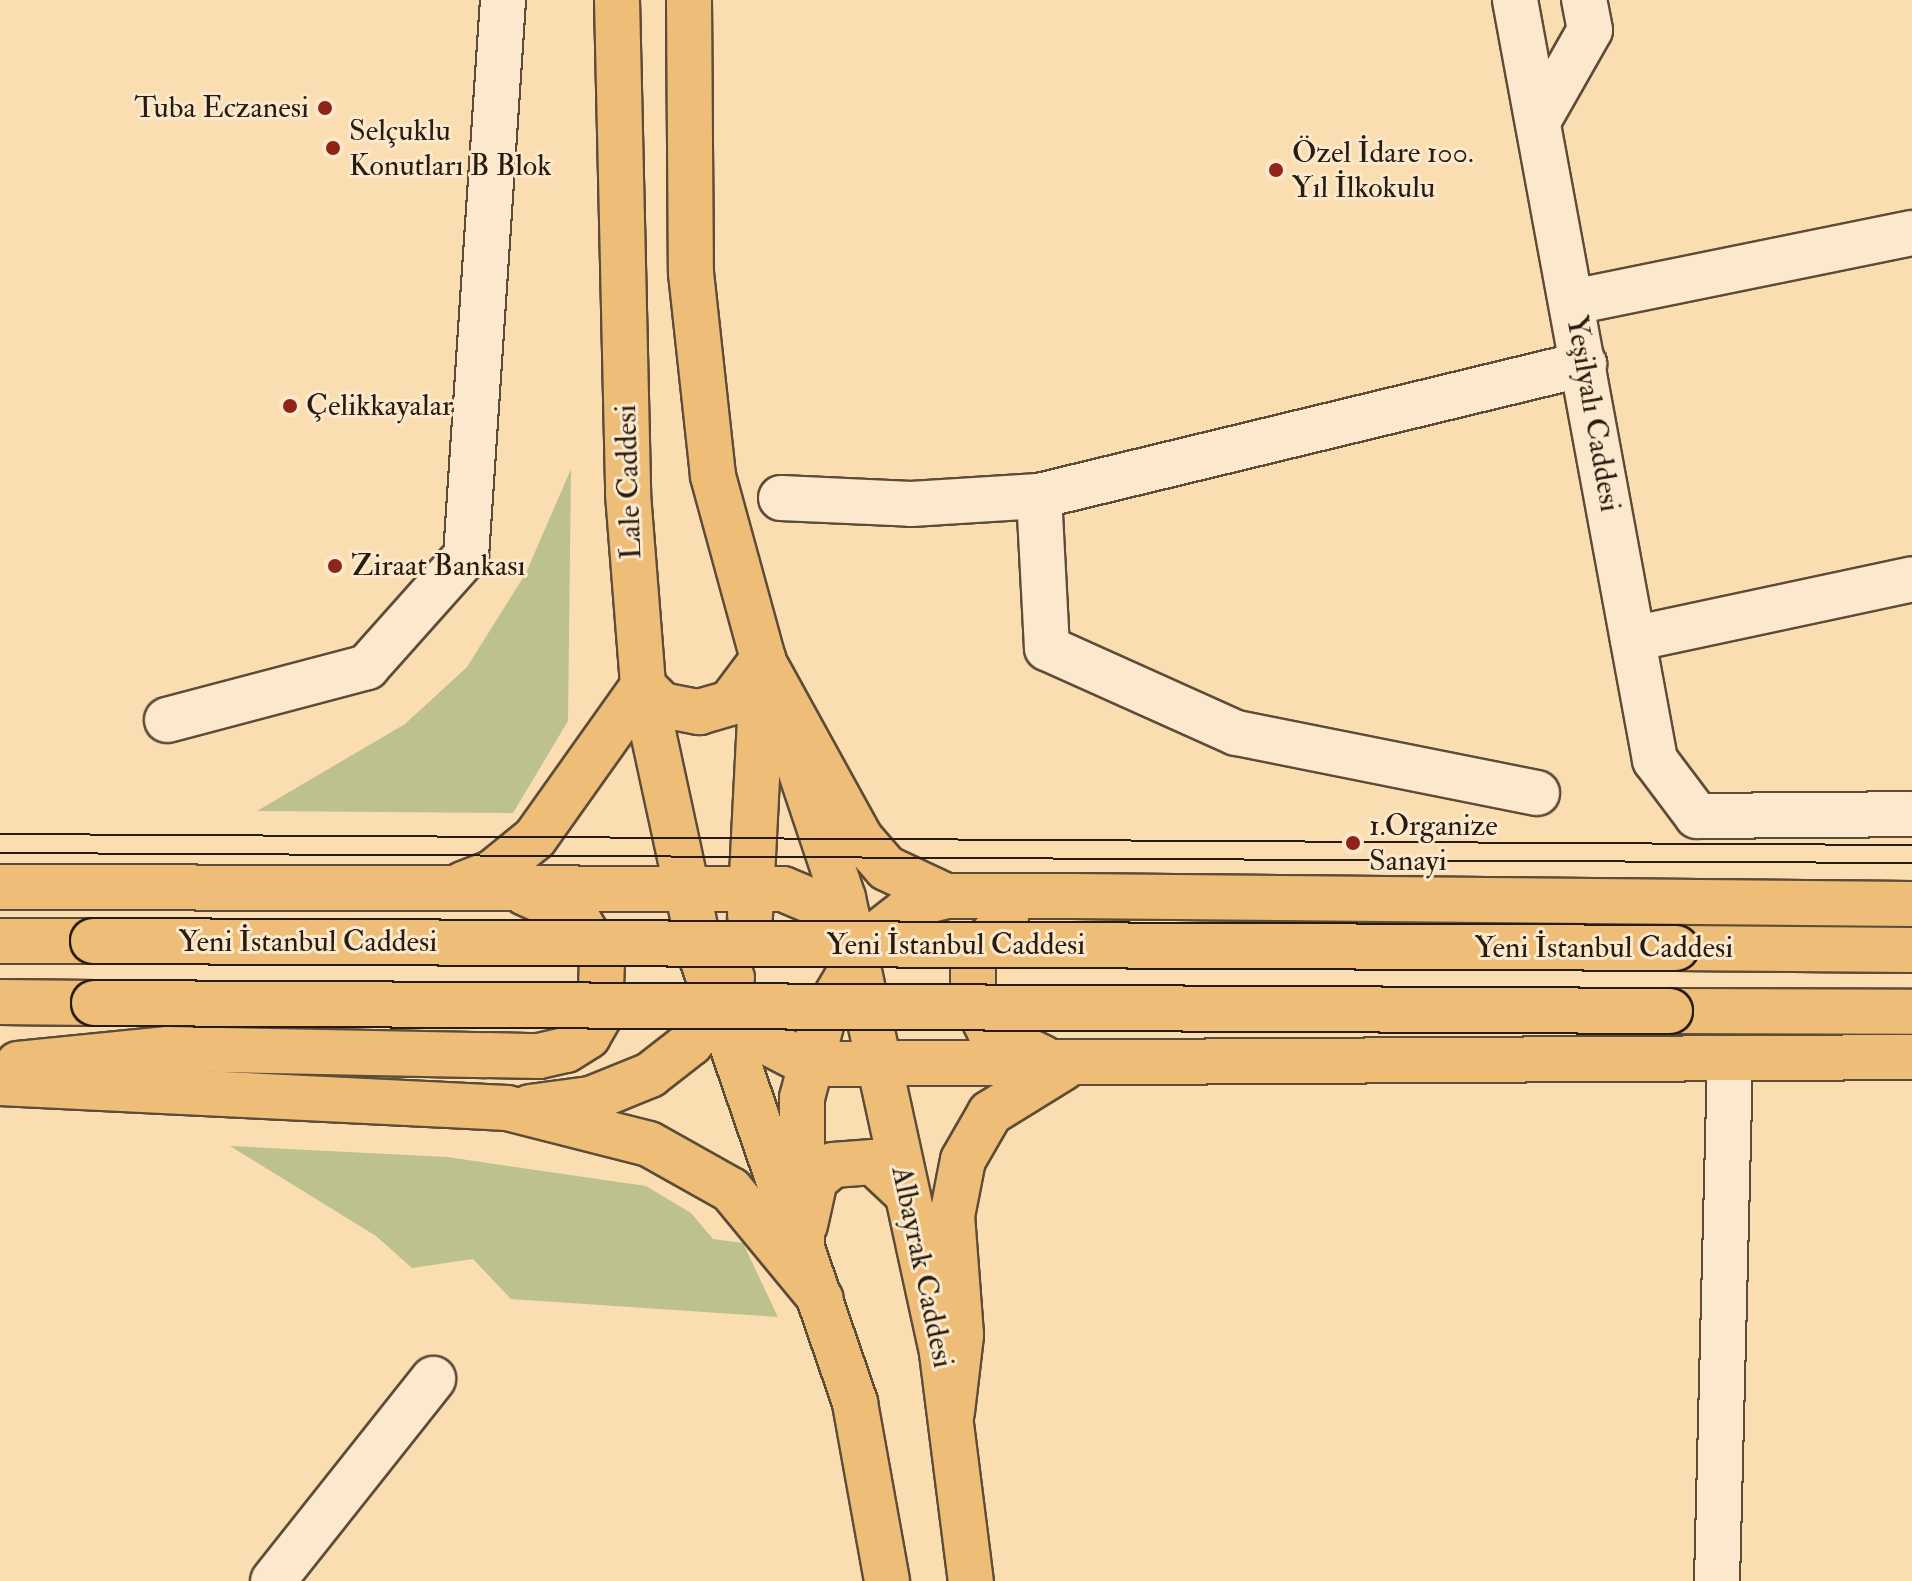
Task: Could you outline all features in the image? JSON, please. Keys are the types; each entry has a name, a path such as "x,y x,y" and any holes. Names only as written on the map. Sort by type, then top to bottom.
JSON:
{"main road":[{"name":"Lale Caddesi","path":"617,0 628,494 643,686 684,887 702,958 721,1004"},
{"path":"660,0 661,244 673,332 701,409 763,659 861,839 886,868 946,896"},
{"path":"689,0 691,273 701,409"},
{"path":"454,887 492,873 535,838 643,686 662,705 699,712 730,703 763,659"},
{"path":"0,1083 507,1108 620,1091 675,1058 721,1004 756,888 763,659"},
{"name":"Albayrak Caddesi","path":"763,659 827,839 856,956 952,1412 971,1581"},
{"path":"0,887 756,888 802,894 821,905 856,956"},
{"path":"0,1067 168,1049 539,1056 566,1050 588,1036 600,1015 602,960 592,934 559,903 502,888"},
{"path":"802,1243 798,1133 809,1064 831,997 856,956 890,920 946,896 1912,904"},
{"path":"1071,896 994,926 970,976 990,1032 1022,1052 1077,1063"},
{"name":"Yeni İstanbul Caddesi","path":"0,941 1912,950"},
{"name":"Yeni İstanbul Caddesi","path":"0,1002 1912,1012"},
{"path":"721,1004 772,1050 809,1064 1912,1057"},
{"path":"721,1004 821,1299 861,1432 887,1581"},
{"path":"952,1412 961,1335 952,1216 963,1160 990,1113 1044,1075 1077,1063"},
{"path":"507,1108 649,1144 694,1164 755,1213 821,1299"},
{"path":"802,1243 815,1180 833,1165 873,1162 906,1193"}],"street":[{"path":"167,720 367,667 466,556 503,0"},
{"name":"Yeşilyalı Caddesi","path":"1515,0 1540,118 1655,760 1697,816 1912,814"},
{"path":"1540,118 1590,30 1584,0"},
{"path":"1573,302 1912,233"},
{"path":"781,498 911,504 1039,496 1584,364"},
{"path":"1039,496 1047,648 1236,733 1537,793"},
{"path":"1633,639 1912,579"},
{"path":"1717,1581 1730,1060"},
{"path":"273,1581 433,1379"}],"green space":[{"path":"571,469 568,721 513,813 257,811 405,724 467,667 526,573"},
{"path":"230,1146 447,1157 646,1186 691,1213 713,1239 743,1243 778,1317 511,1299 473,1259 412,1268 376,1236"}],"tram line":[{"path":"0,834 1912,845"},
{"path":"0,853 1912,863"}],"place":[{"name":"Tuba Eczanesi","path":"325,108"},
{"name":"Selçuklu Konutları B Blok","path":"333,148"},
{"name":"Özel İdare 100. Yıl İlkokulu","path":"1276,170"},
{"name":"Çelikkayalar","path":"290,406"},
{"name":"Ziraat Bankası","path":"335,566"},
{"name":"1.Organize Sanayi","path":"1353,843"}]}
